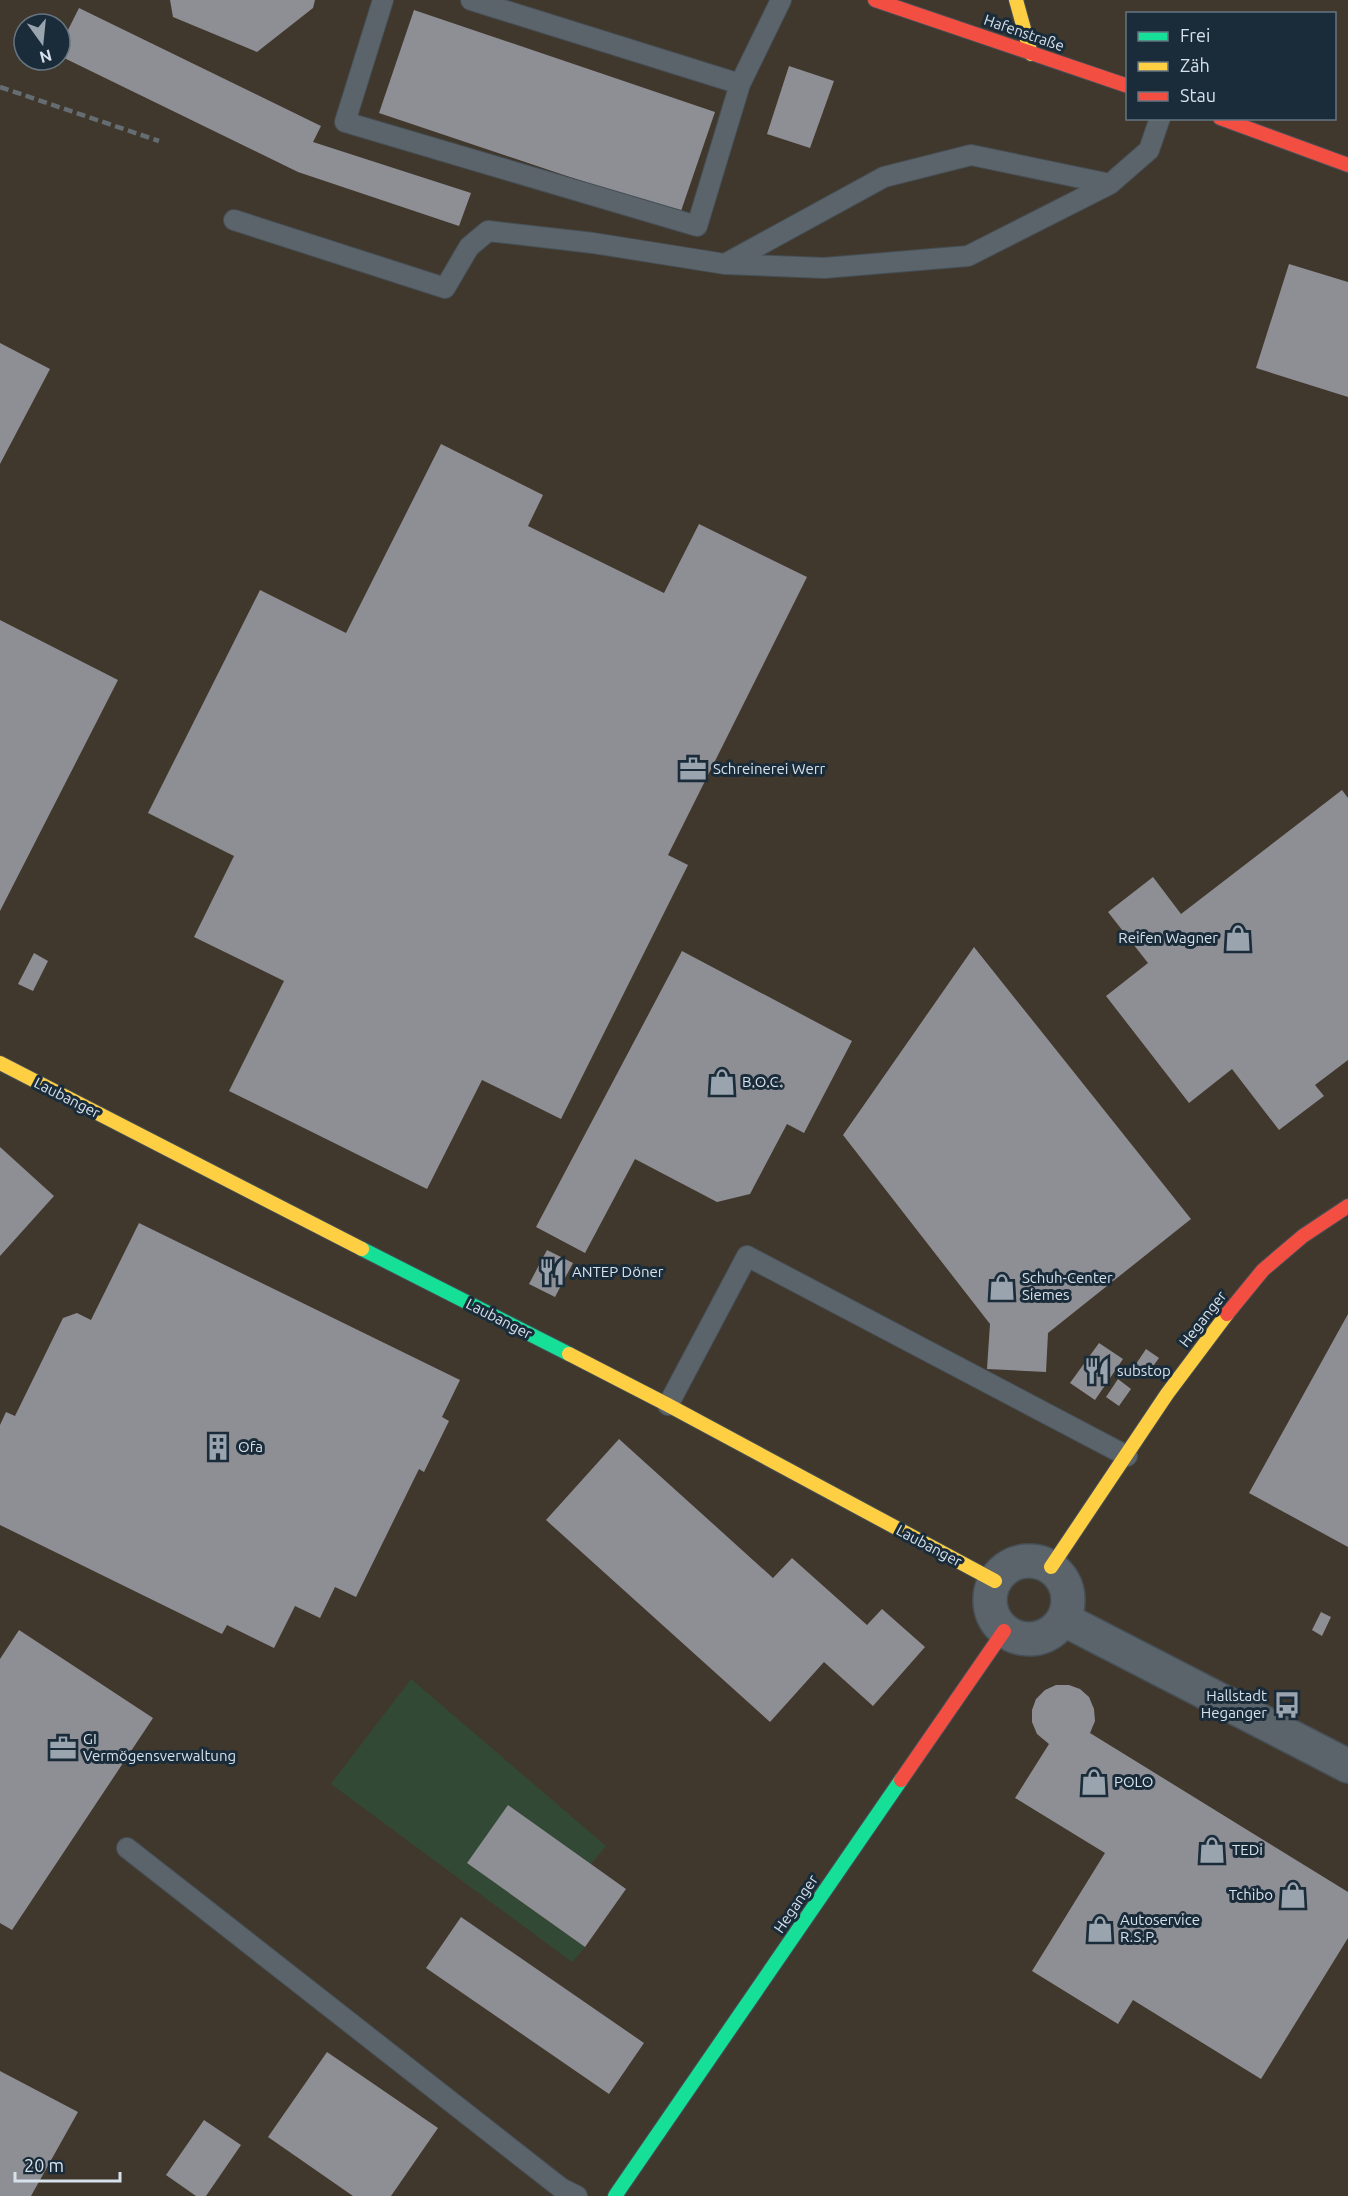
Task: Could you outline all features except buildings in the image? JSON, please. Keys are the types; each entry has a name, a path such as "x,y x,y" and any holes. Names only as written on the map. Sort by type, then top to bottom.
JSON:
{"street":[{"name":"Hafenstraße","path":"875,0 1126,85"},
{"path":"1016,0 1031,54"},
{"path":"1225,120 1348,165"},
{"name":"Laubanger","path":"0,1064 668,1404 995,1581"},
{"name":"Heganger","path":"1051,1567 1174,1385 1221,1321 1263,1270 1303,1236 1348,1206"},
{"path":"1026,1561 1051,1567 1061,1578 1067,1592 1068,1610 1055,1630 1043,1637 1026,1640 1004,1630 992,1612 990,1601 995,1581 1010,1566 1026,1561"},
{"path":"1063,1619 1348,1766"},
{"name":"Heganger","path":"615,2196 1004,1630"}],"lane":[{"path":"382,0 345,122 697,226 740,84 780,0"},
{"path":"471,0 740,84"},
{"path":"234,220 445,288 469,247 488,231 593,243 725,264 824,268 968,256 1110,184 1149,150 1160,120"},
{"path":"725,264 884,177 971,154 1110,184"},
{"path":"668,1404 747,1256 1127,1456"},
{"path":"128,1848 561,2188 577,2196"}],"shaded area":[{"path":"0,0 1348,0 1348,2196 0,2196"}],"green space":[{"path":"411,1679 606,1846 591,1864 508,1805 467,1863 585,1947 572,1962 331,1784"}],"railway":[{"path":"0,87 159,141"}],"traffic: fast":[{"path":"362,1249 569,1354"},
{"path":"615,2196 901,1780"}],"traffic: slow":[{"path":"1016,0 1031,54"},
{"path":"0,1063 362,1249"},
{"path":"1051,1567 1167,1394 1227,1314"},
{"path":"569,1354 995,1581"}],"traffic: jam":[{"path":"875,0 1126,85"},
{"path":"1225,120 1348,165"},
{"path":"1227,1314 1263,1270 1303,1236 1348,1206"},
{"path":"901,1780 1004,1631"}],"place":[{"name":"Schreinerei Werr","path":"693,769"},
{"name":"Reifen Wagner","path":"1238,938"},
{"name":"B.O.C.","path":"722,1082"},
{"name":"ANTEP Döner","path":"552,1272"},
{"name":"Schuh-Center Siemes","path":"1002,1287"},
{"name":"substop","path":"1097,1371"},
{"name":"Ofa","path":"218,1447"},
{"name":"Hallstadt Heganger","path":"1287,1705"},
{"name":"GI Vermögensverwaltung","path":"63,1748"},
{"name":"POLO","path":"1094,1782"},
{"name":"TEDi","path":"1212,1850"},
{"name":"Tchibo","path":"1293,1895"},
{"name":"Autoservice R.S.P.","path":"1100,1929"}]}
